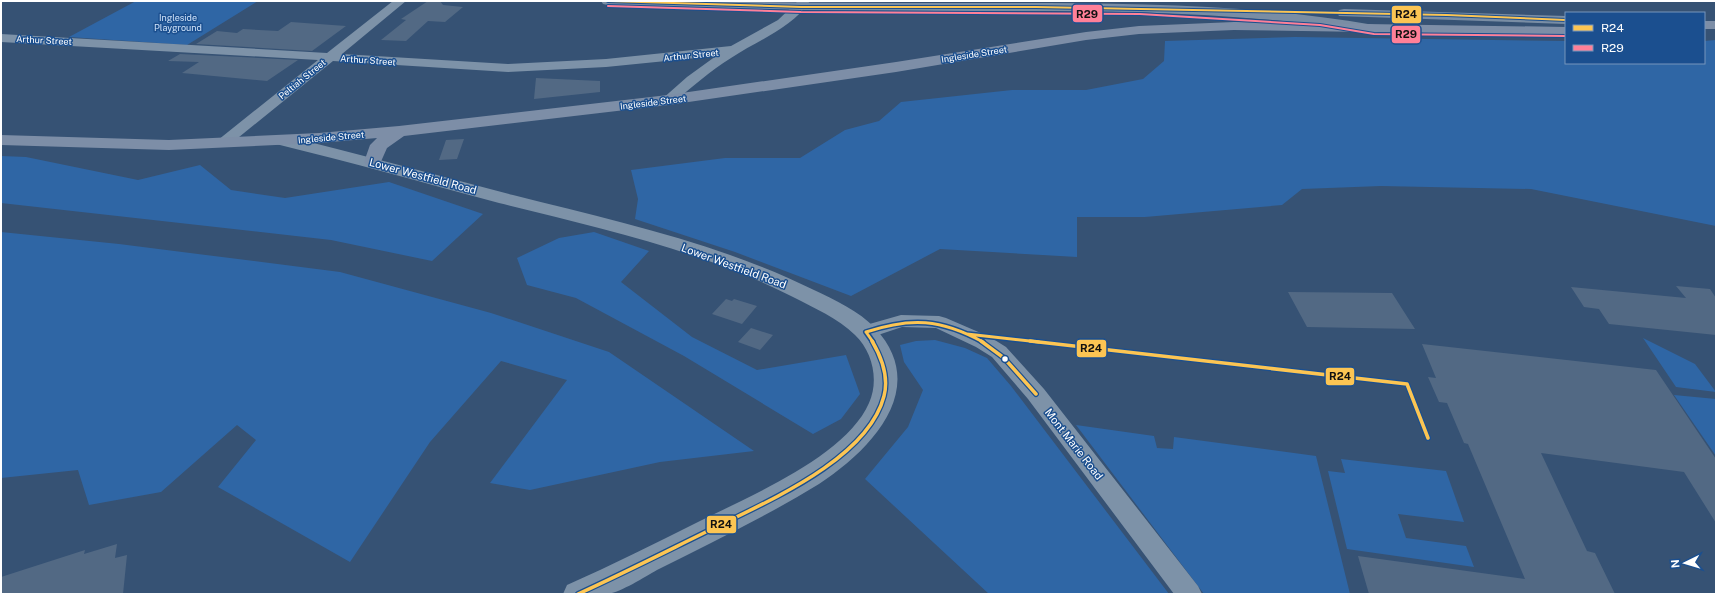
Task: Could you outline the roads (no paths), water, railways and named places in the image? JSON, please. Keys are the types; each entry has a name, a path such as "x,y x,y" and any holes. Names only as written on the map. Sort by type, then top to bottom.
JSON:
{"main road":[{"path":"608,1 1036,7 1432,15 1565,22"},
{"path":"1197,11 1293,17 1349,24 1374,29"},
{"path":"1412,27 1565,22"},
{"name":"Ingleside Street","path":"1302,27 1349,24 1412,27"},
{"path":"1705,25 1716,25"},
{"name":"Ingleside Street","path":"1,140 133,145 223,143 399,131 668,100 881,69 1107,33 1172,28 1302,27 1374,29 1412,27"},
{"path":"1412,27 1565,31"},
{"path":"1705,32 1716,32"},
{"path":"373,162 379,145 399,131"}],"street":[{"name":"Peltiah Street","path":"223,143 328,57 400,1"},
{"path":"668,100 694,78 734,50 775,27 802,4"},
{"name":"Arthur Street","path":"1,38 508,68 606,63 734,50"},
{"name":"Lower Westfield Road","path":"282,140 373,162 636,232 717,257 772,278 806,294 851,320 866,332 877,346 884,362 886,388 881,405 871,422 854,442 834,459 810,476 650,561 578,594"},
{"name":"Mont Marie Road","path":"866,332 901,321 939,322 977,339 999,352 1036,394 1189,594"}],"park label":[{"name":"Ingleside Playground","path":"178,22"}]}
